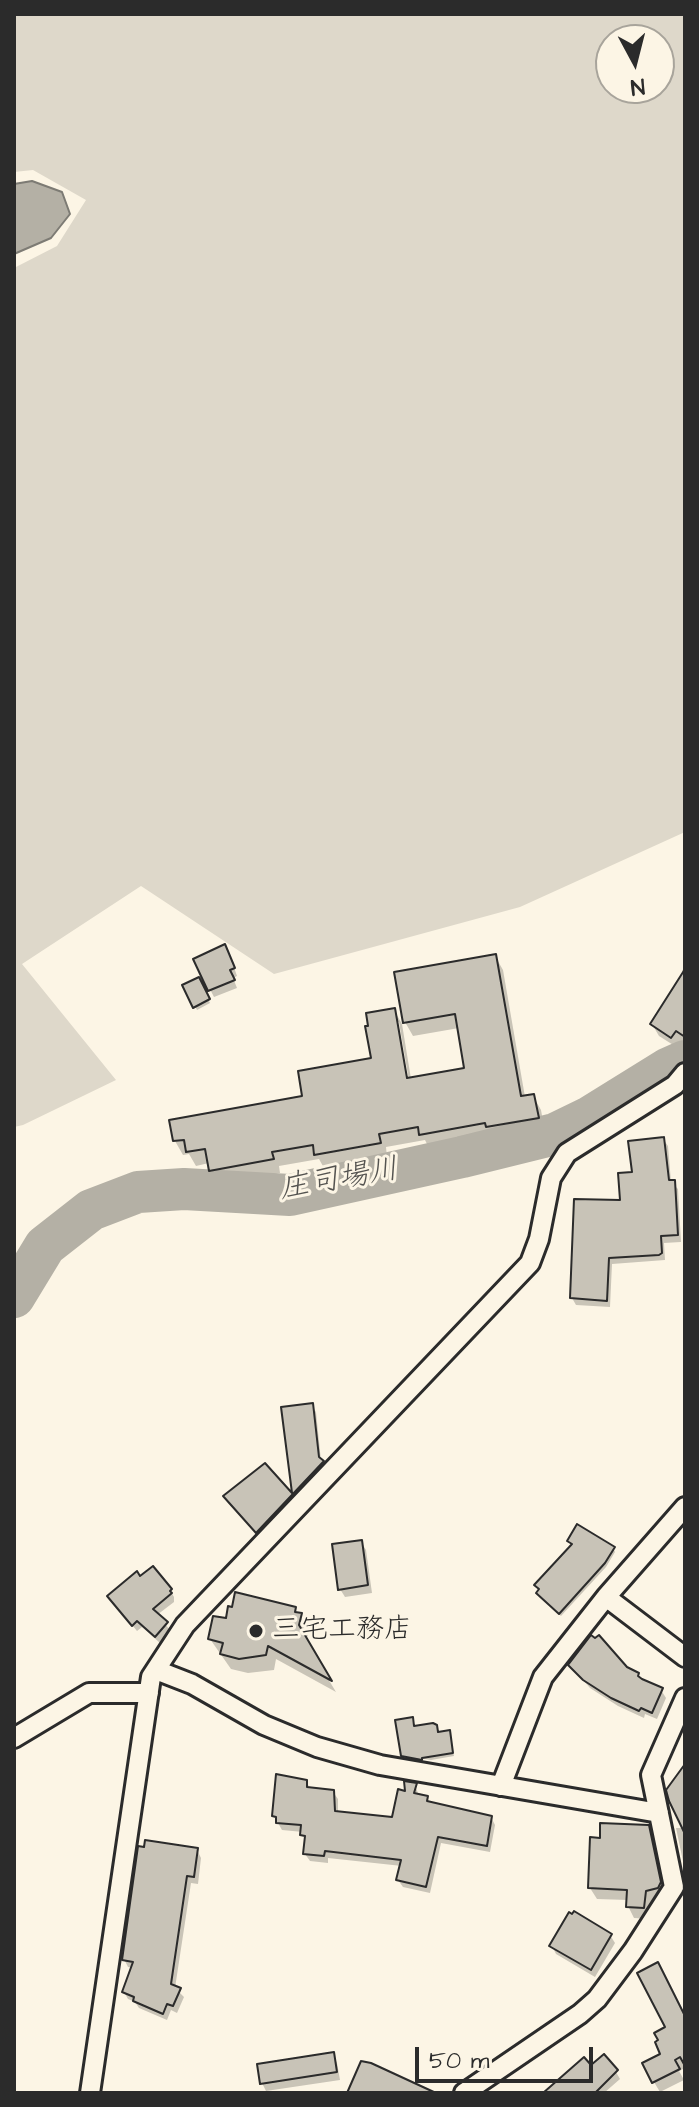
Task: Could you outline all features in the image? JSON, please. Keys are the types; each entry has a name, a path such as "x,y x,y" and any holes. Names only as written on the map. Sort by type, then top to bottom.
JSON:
{"street":[{"path":"90,2093 151,1677 185,1625 530,1263 539,1239 551,1178 567,1153 675,1085 685,1073"},
{"path":"501,1786 543,1677 606,1597 685,1507"},
{"path":"606,1597 685,1657"},
{"path":"156,1670 192,1684 264,1725 317,1747 380,1765 659,1813"},
{"path":"14,1738 89,1693 149,1693"},
{"path":"464,2093 580,2014 597,1999 680,1888 651,1775 685,1698"}],"shaded area":[{"path":"14,14 685,14 685,832 520,907 274,974 141,886 22,964 116,1080 14,1127 14,268 57,246 86,200 33,170 14,172"},
{"path":"32,181 62,192 70,214 51,238 14,254 14,184"}],"building":[{"path":"225,944 235,968 230,970 235,980 208,991 193,959"},
{"path":"496,954 521,1096 534,1094 539,1118 486,1127 485,1123 419,1135 418,1127 379,1134 381,1143 314,1155 313,1145 272,1152 274,1159 209,1171 205,1149 186,1152 184,1140 173,1141 169,1120 302,1096 298,1071 371,1058 365,1026 368,1026 366,1013 395,1008 407,1078 464,1068 455,1014 403,1023 394,972"},
{"path":"685,969 685,1037 676,1031 671,1038 650,1024"},
{"path":"199,977 210,999 193,1008 182,985"},
{"path":"664,1137 669,1180 675,1180 678,1235 661,1236 662,1253 659,1255 609,1258 607,1301 570,1298 574,1199 620,1200 618,1173 632,1172 628,1141"},
{"path":"313,1403 319,1457 324,1461 256,1533 223,1496 265,1463 292,1493 281,1407"},
{"path":"577,1524 615,1547 605,1563 559,1614 536,1593 539,1589 534,1585 572,1544 567,1541"},
{"path":"362,1540 368,1585 338,1590 332,1544"},
{"path":"153,1566 172,1589 172,1593 153,1609 168,1622 155,1637 137,1621 132,1626 107,1596 137,1571 140,1576"},
{"name":"三宅工務店","path":"235,1592 296,1607 295,1612 302,1613 299,1625 332,1681 268,1646 266,1655 239,1659 220,1654 223,1643 208,1639 213,1616 226,1618"},
{"path":"591,1635 595,1638 599,1635 642,1679 663,1688 652,1713 641,1708 639,1711 611,1698 583,1680 568,1665"},
{"path":"413,1717 414,1726 433,1723 437,1725 438,1732 450,1730 453,1753 422,1760 401,1756 395,1720"},
{"path":"685,1764 685,1834 666,1790"},
{"path":"276,1774 307,1780 307,1787 334,1790 335,1811 392,1817 398,1789 405,1791 404,1781 417,1783 414,1793 428,1796 427,1801 492,1816 487,1846 438,1837 426,1887 396,1880 401,1860 325,1851 324,1856 303,1854 305,1836 300,1835 301,1825 276,1823 276,1817 272,1816"},
{"path":"600,1823 649,1825 661,1882 658,1888 646,1891 644,1908 626,1907 627,1890 588,1888 590,1837 600,1838"},
{"path":"145,1840 198,1848 194,1877 187,1876 171,1984 181,1988 173,2006 167,2004 163,2014 133,2001 134,1997 122,1992 133,1962 122,1960 138,1846 144,1847"},
{"path":"574,1911 612,1934 591,1970 549,1946 569,1912 572,1914"},
{"path":"658,1962 685,2016 685,2066 680,2057 675,2060 680,2069 652,2083 642,2063 660,2054 654,2033 665,2027 637,1973"},
{"path":"334,2052 337,2072 260,2084 257,2064"},
{"path":"604,2054 618,2070 595,2093 543,2093 584,2057 591,2065"},
{"path":"361,2061 371,2063 436,2093 347,2093"}],"waterway":[{"name":"庄司場川","path":"14,1297 45,1246 91,1210 138,1192 184,1189 290,1195 462,1157 555,1134 685,1061"}],"place":[{"name":"三宅工務店","path":"256,1631"}]}
